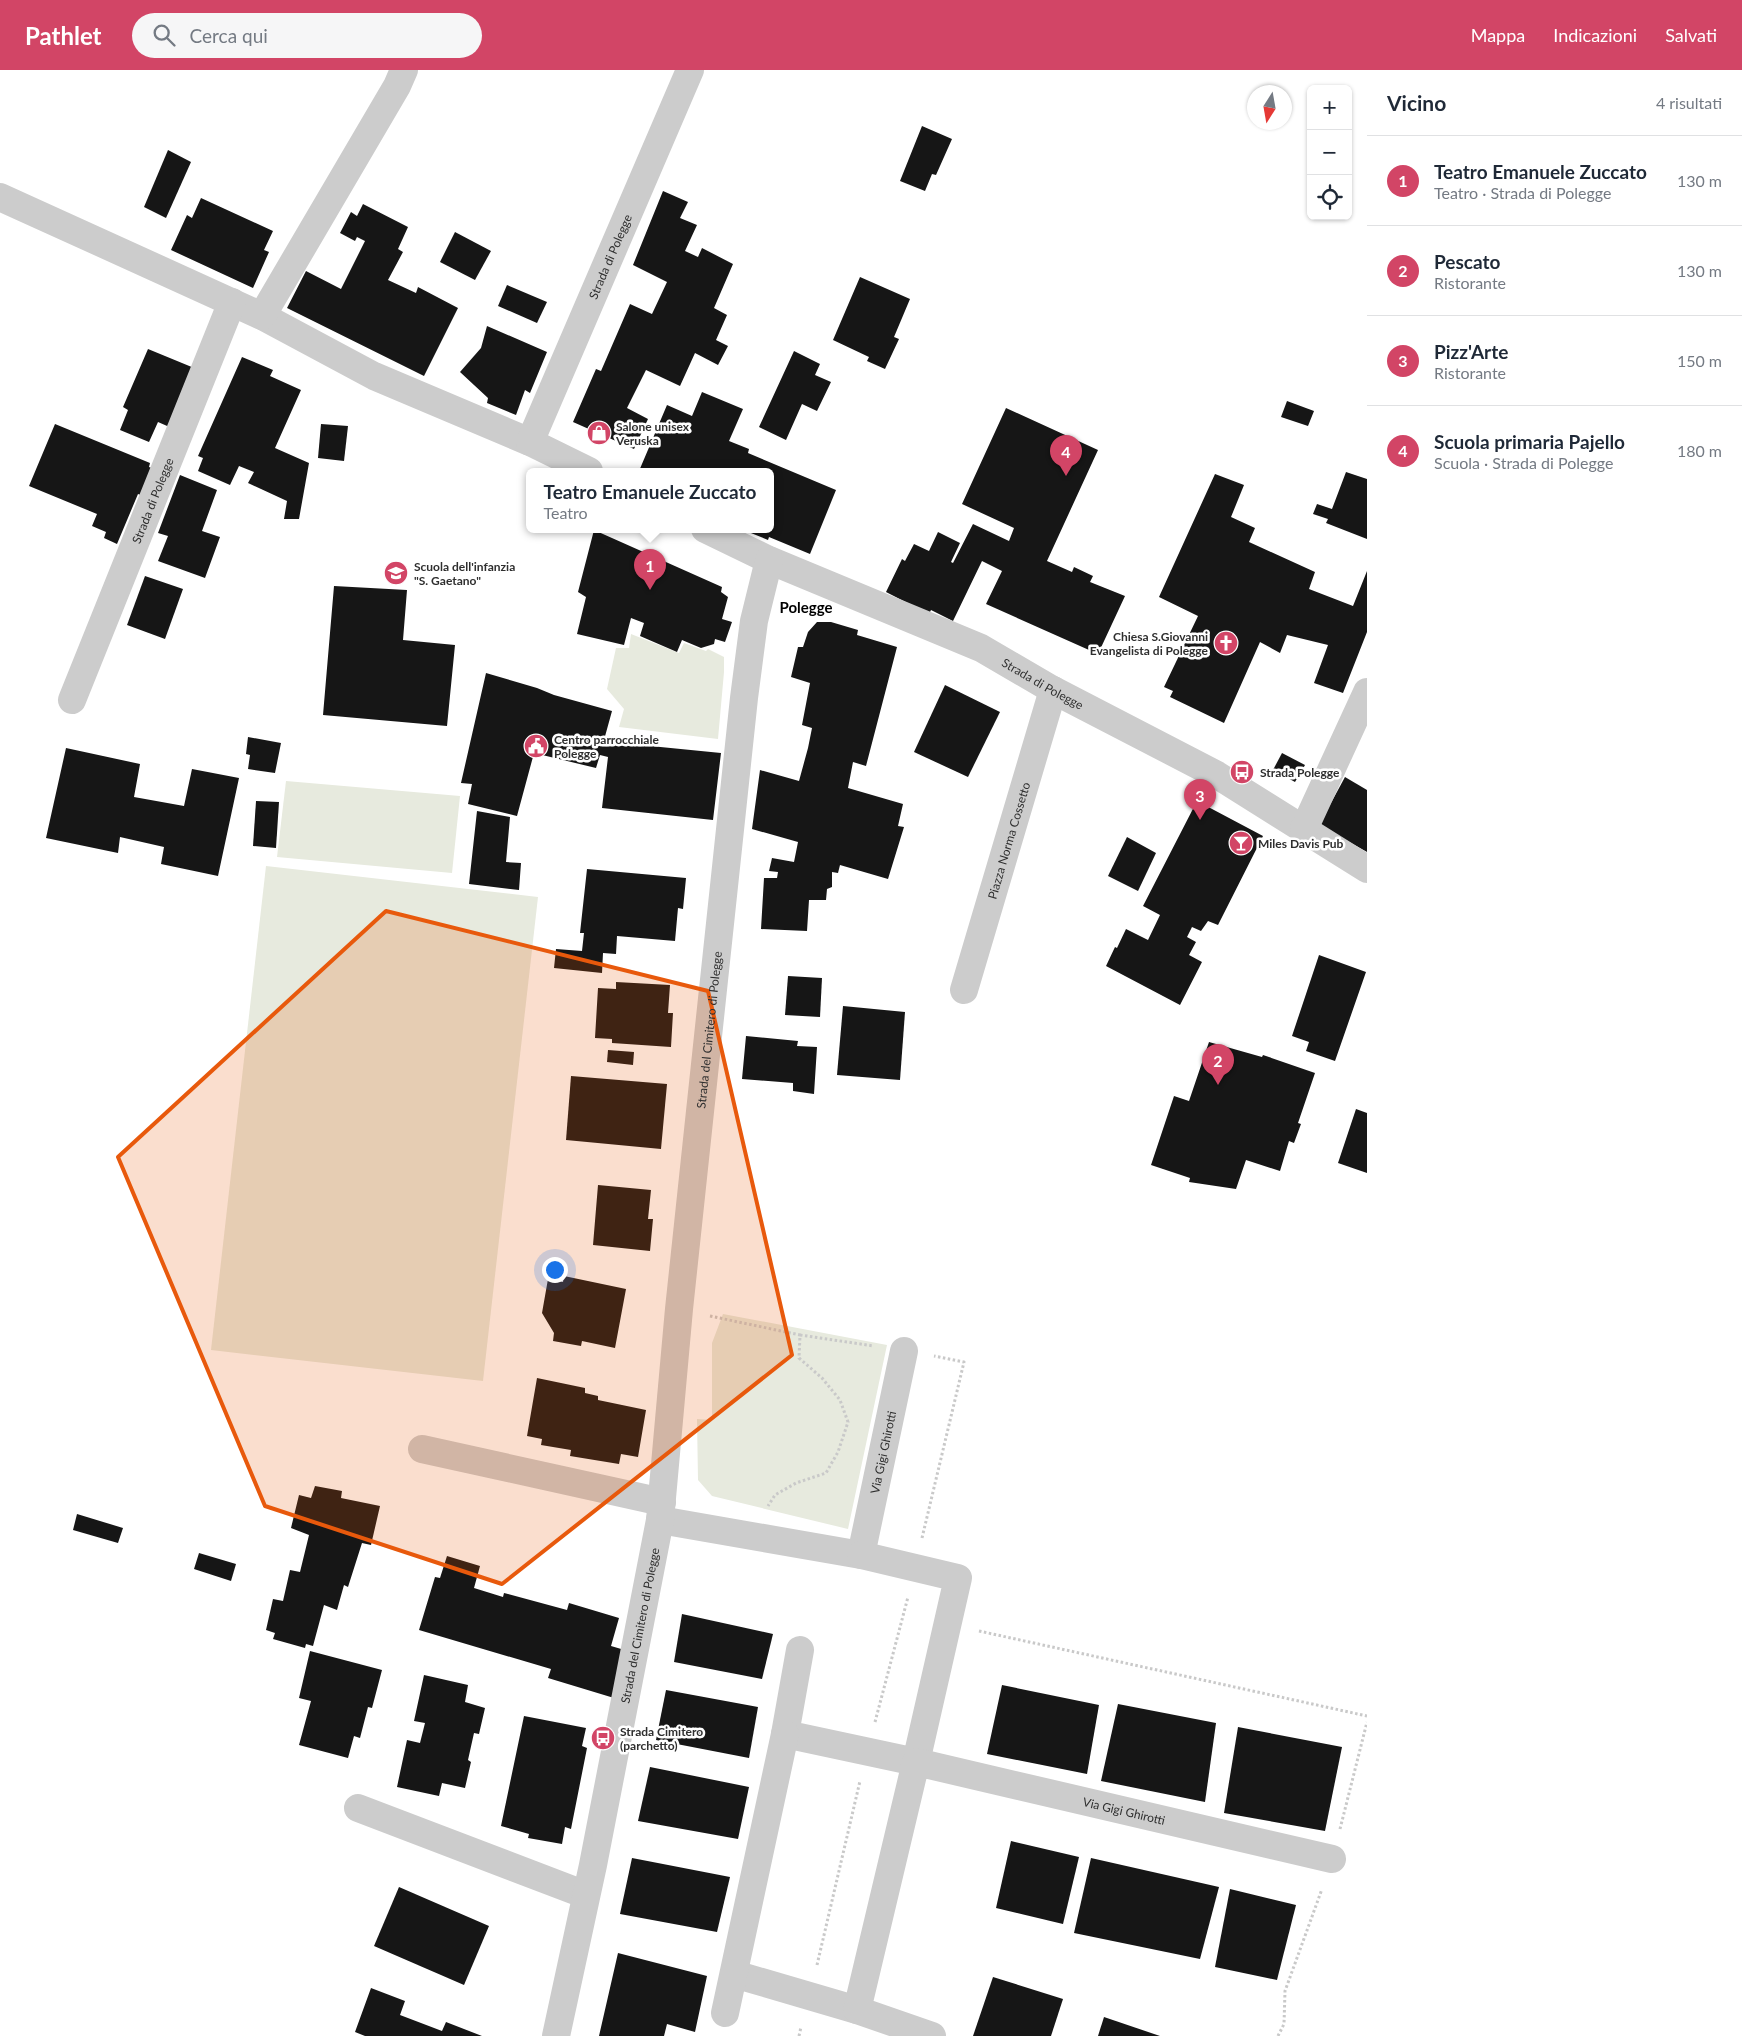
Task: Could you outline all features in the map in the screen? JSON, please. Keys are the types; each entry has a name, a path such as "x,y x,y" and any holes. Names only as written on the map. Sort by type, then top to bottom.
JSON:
{"street":[{"path":"262,316 397,86 404,70"},
{"name":"Strada di Polegge","path":"530,442 690,70"},
{"path":"0,197 262,316 374,376 530,442 583,468"},
{"name":"Strada di Polegge","path":"72,700 232,302"},
{"name":"Strada di Polegge","path":"713,533 769,560 981,648 1053,690 1202,767 1367,869"},
{"name":"Strada del Cimitero di Polegge","path":"556,2036 586,1895 661,1511 679,1309 744,698 754,621 769,560"},
{"name":"Piazza Norma Cossetto","path":"964,990 1053,690"},
{"path":"1304,830 1367,692"},
{"name":"Via Gigi Ghirotti","path":"861,1555 904,1351"},
{"path":"422,1449 758,1537 861,1555 958,1578 857,2010"},
{"path":"725,2013 800,1650"},
{"name":"Via Gigi Ghirotti","path":"784,1734 916,1762 1332,1859"},
{"path":"358,1808 586,1895"},
{"path":"734,1974 857,2010 932,2036"}],"path":[{"path":"679,1309 800,1336 904,1351"},
{"path":"758,1537 766,1508 775,1495 796,1483 826,1473 838,1452 848,1422 840,1400 822,1378 799,1358 800,1336"},
{"path":"799,2036 964,1362"},
{"path":"948,1624 1367,1716"},
{"path":"1278,2036 1284,2024 1285,1991 1332,1859 1367,1722"}],"highlighted area":[{"path":"386,911 708,991 792,1355 502,1584 265,1506 118,1157"}],"shaded area":[{"path":"631,634 679,653 684,643 706,651 708,649 724,657 718,739 619,727 624,709 607,689 616,648 629,648"},
{"path":"286,781 460,796 452,873 277,857"},
{"path":"266,866 538,897 483,1381 211,1350"},
{"path":"723,1314 887,1345 848,1529 712,1496 698,1480 697,1419 712,1420 712,1343"}],"building":[{"path":"922,126 952,139 936,175 932,174 925,191 900,181"},
{"path":"168,150 191,162 166,218 144,207"},
{"path":"663,191 688,202 680,218 697,225 685,251 698,257 702,248 733,264 714,308 727,315 716,340 728,346 718,365 695,353 680,386 646,370 627,408 648,419 634,449 573,422 596,369 601,371 630,304 652,314 667,282 633,265"},
{"path":"201,198 273,231 264,250 269,252 253,288 171,250 187,215 192,218"},
{"path":"363,204 408,227 398,249 403,252 388,280 416,293 418,287 458,308 424,376 287,308 306,271 341,289 365,241 357,237 355,241 340,233 351,212 357,216"},
{"path":"455,232 491,251 475,280 440,262"},
{"path":"860,277 910,299 894,337 899,339 885,369 867,361 869,357 833,340"},
{"path":"507,285 547,302 537,323 498,306"},
{"path":"487,326 547,352 530,393 525,390 516,415 487,403 488,398 460,372 481,348"},
{"path":"148,349 199,370 174,429 158,422 149,442 120,430 128,410 123,407"},
{"path":"794,351 820,364 815,375 831,382 817,411 802,404 786,440 759,427"},
{"path":"242,357 273,370 270,376 301,390 275,448 309,463 299,519 284,519 287,501 248,483 254,472 239,466 230,485 198,471 203,458 198,456"},
{"path":"702,392 743,409 729,441 749,449 748,453 836,490 810,554 769,537 768,540 751,533 774,533 774,468 640,468 667,405 692,416"},
{"path":"1287,401 1314,411 1308,426 1281,417"},
{"path":"1006,408 1098,450 1047,561 1072,572 1074,567 1093,576 1090,582 1125,596 1098,654 986,604 1002,571 982,561 953,621 931,610 929,614 886,592 902,559 905,561 914,544 929,551 938,532 960,543 951,562 953,563 973,524 1009,541 1014,528 962,504"},
{"path":"55,424 150,463 149,467 162,472 151,499 138,494 117,544 104,538 106,532 92,526 97,514 29,486"},
{"path":"321,424 348,426 344,461 318,458"},
{"path":"1346,472 1367,479 1367,539 1326,523 1328,519 1313,514 1317,504 1332,509"},
{"path":"1215,474 1244,485 1231,517 1255,528 1249,542 1315,572 1309,589 1353,606 1367,571 1367,632 1343,693 1314,683 1328,645 1287,635 1280,653 1260,642 1224,723 1170,697 1173,691 1164,687 1198,616 1159,597"},
{"path":"180,475 217,490 202,531 220,537 205,578 158,561 168,536 158,533"},
{"path":"593,533 601,533 722,587 721,592 728,597 722,619 732,622 725,642 715,639 714,644 701,648 682,640 677,652 640,636 644,623 631,618 624,645 577,634 586,597 578,592"},
{"path":"145,576 183,589 165,639 127,625"},
{"path":"334,586 407,590 403,640 455,645 447,726 323,715"},
{"path":"817,622 831,622 858,630 857,635 897,647 866,766 853,762 848,788 903,804 898,826 904,827 888,879 840,865 838,873 832,872 832,887 827,889 826,900 809,900 807,931 761,929 764,878 777,878 778,872 769,871 772,858 794,862 798,842 752,829 760,770 799,781 812,728 802,725 810,683 791,677 798,647 803,647 808,632"},
{"name":"Centro parrocchiale Polegge","path":"486,673 612,711 604,740 721,753 713,820 602,808 608,757 600,755 596,768 534,753 517,816 468,804 472,784 461,783"},
{"path":"945,685 1000,712 968,777 914,752"},
{"path":"248,737 281,743 275,773 248,769 250,755 246,754"},
{"path":"66,748 140,764 134,797 184,806 192,769 239,778 218,876 161,864 164,847 120,837 118,853 46,838"},
{"path":"1282,753 1305,765 1295,782 1273,770"},
{"path":"1345,777 1367,790 1367,852 1319,825"},
{"path":"256,801 279,802 276,848 253,846"},
{"path":"1197,801 1263,836 1218,925 1208,921 1201,931 1192,927 1187,937 1196,942 1189,955 1202,962 1180,1005 1106,966 1126,929 1148,940 1160,915 1143,906"},
{"path":"477,811 510,817 506,862 521,863 519,890 469,884"},
{"path":"1127,837 1156,853 1138,891 1108,876"},
{"path":"587,869 686,878 683,909 678,908 675,941 617,936 616,954 603,953 602,973 554,968 556,949 582,951 584,933 580,933"},
{"path":"1319,955 1366,972 1335,1061 1306,1051 1309,1042 1292,1036"},
{"path":"788,976 822,978 820,1017 785,1015"},
{"path":"616,982 670,985 668,1013 673,1013 671,1047 612,1043 612,1039 595,1038 598,988 616,989"},
{"path":"843,1006 905,1012 900,1080 837,1075"},
{"path":"746,1036 798,1041 797,1046 817,1047 814,1094 793,1091 793,1083 742,1079"},
{"path":"1209,1042 1262,1057 1263,1055 1315,1073 1298,1123 1301,1124 1294,1143 1289,1141 1280,1171 1246,1160 1236,1189 1189,1182 1190,1178 1151,1165 1174,1096 1189,1101"},
{"path":"608,1050 634,1052 633,1065 607,1062"},
{"path":"571,1076 667,1084 661,1149 566,1140"},
{"path":"1356,1109 1367,1113 1367,1173 1338,1163"},
{"path":"598,1185 651,1190 648,1219 653,1219 650,1251 593,1245"},
{"path":"564,1276 626,1289 615,1348 582,1341 581,1346 553,1341 554,1333 542,1313 548,1279 563,1282"},
{"path":"537,1378 585,1388 585,1393 598,1396 598,1400 646,1410 638,1457 621,1454 619,1464 570,1456 571,1450 541,1445 542,1439 527,1436"},
{"path":"315,1486 342,1491 341,1498 380,1506 371,1545 362,1543 348,1587 344,1585 337,1610 324,1605 313,1646 306,1644 305,1648 273,1639 275,1633 266,1630 273,1599 283,1601 290,1570 300,1572 309,1535 291,1528 299,1495 311,1498"},
{"path":"77,1514 123,1528 118,1543 73,1530"},
{"path":"199,1553 236,1564 231,1581 194,1569"},
{"path":"447,1556 480,1566 474,1588 503,1597 504,1593 567,1610 569,1603 619,1618 611,1646 628,1651 614,1698 548,1678 551,1669 419,1630 435,1577 440,1578"},
{"path":"682,1614 773,1634 762,1679 674,1662"},
{"path":"310,1651 382,1670 372,1708 368,1707 360,1738 354,1736 348,1758 299,1745 311,1701 299,1698"},
{"path":"424,1675 468,1685 465,1702 485,1708 479,1734 474,1733 468,1760 471,1762 465,1788 442,1783 439,1796 397,1787 407,1740 420,1743 425,1723 414,1721"},
{"path":"1002,1685 1099,1705 1087,1774 987,1754"},
{"path":"666,1690 758,1707 749,1758 656,1740"},
{"path":"1118,1704 1216,1723 1205,1802 1101,1781"},
{"path":"524,1716 586,1728 582,1746 587,1748 571,1829 565,1827 562,1844 528,1838 529,1834 501,1826"},
{"path":"1238,1727 1342,1747 1325,1831 1224,1813"},
{"path":"650,1767 749,1787 738,1839 638,1821"},
{"path":"1011,1841 1079,1857 1063,1924 996,1908"},
{"path":"632,1858 730,1877 717,1932 620,1914"},
{"path":"1091,1858 1219,1887 1200,1959 1074,1933"},
{"path":"399,1887 489,1926 464,1985 374,1946"},
{"path":"1230,1889 1296,1905 1277,1980 1215,1967"},
{"path":"618,1953 707,1976 695,2032 667,2024 664,2036 599,2036"},
{"path":"993,1977 1063,1999 1051,2036 973,2036"},
{"path":"371,1988 405,2001 400,2015 442,2031 446,2022 482,2036 365,2036 355,2032"},
{"path":"1104,2017 1160,2036 1098,2036"}],"place":[{"name":"Salone unisex Veruska","path":"599,433"},
{"name":"Scuola primaria Pajello","path":"1066,476"},
{"name":"Scuola dell'infanzia \"S. Gaetano\"","path":"396,573"},
{"name":"Teatro Emanuele Zuccato","path":"650,590"},
{"name":"Chiesa S.Giovanni Evangelista di Polegge","path":"1226,643"},
{"name":"Centro parrocchiale Polegge","path":"536,746"},
{"name":"Strada Polegge","path":"1242,772"},
{"name":"Pizz'Arte","path":"1200,820"},
{"name":"Miles Davis Pub","path":"1241,843"},
{"name":"Pescato","path":"1218,1085"},
{"name":"Strada Cimitero (parchetto)","path":"603,1738"}],"district":[{"name":"Polegge","path":"806,607"}]}
